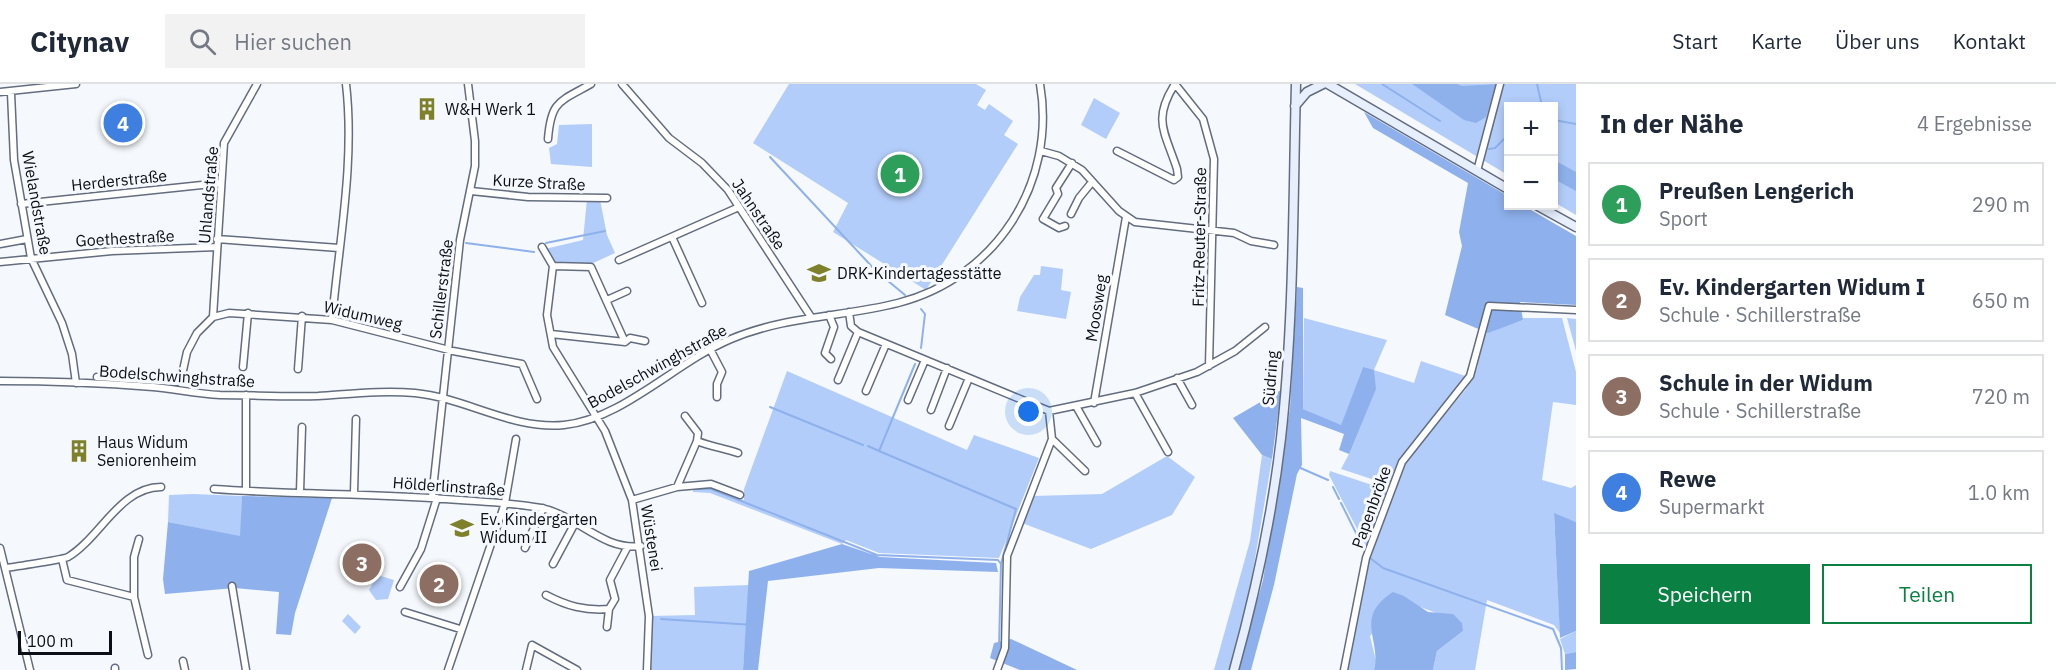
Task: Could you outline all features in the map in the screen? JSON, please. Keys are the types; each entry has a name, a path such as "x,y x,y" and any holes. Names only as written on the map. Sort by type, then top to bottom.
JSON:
{"main road":[{"name":"Südring","path":"1234,670 1263,553 1281,437 1290,325 1296,84"},
{"path":"1295,106 1307,92 1323,84"},
{"path":"1328,84 1504,186"},
{"path":"1545,210 1576,227"}],"street":[{"path":"0,92 11,93 32,87 76,84"},
{"name":"Uhlandstraße","path":"213,317 224,143 257,84"},
{"path":"332,320 348,165 350,118 346,84"},
{"name":"Schillerstraße","path":"400,586 421,549 434,498 441,398 460,240 475,166 475,141 468,84"},
{"path":"548,139 550,114 554,106 591,84"},
{"name":"Jahnstraße","path":"622,84 669,138 715,175 739,207 811,317"},
{"name":"Bodelschwinghstraße","path":"0,381 76,383 246,395 396,392 441,398 535,425 562,426 597,417 710,349 751,331 811,317 892,304 926,294 958,277 980,261 1015,219 1031,186 1041,151 1043,112 1040,84"},
{"path":"1117,151 1163,176 1176,179 1177,169 1161,114 1164,102 1175,84"},
{"name":"Fritz-Reuter-Straße","path":"1175,84 1192,103 1211,139 1215,178 1209,366"},
{"path":"1477,171 1500,84"},
{"name":"Wielandstraße","path":"11,93 14,160 27,239 32,258 62,323 72,354 76,383"},
{"path":"1041,151 1072,163 1126,217 1143,225 1234,233 1251,241 1274,245"},
{"path":"1065,226 1059,228 1043,219 1058,194 1056,188 1072,163"},
{"path":"1071,214 1079,198 1092,182"},
{"name":"Herderstraße","path":"21,204 221,183"},
{"name":"Kurze Straße","path":"471,191 528,197 607,198"},
{"path":"620,260 739,207"},
{"name":"Moosweg","path":"1094,403 1126,217"},
{"path":"672,237 702,303"},
{"path":"0,244 27,239"},
{"path":"217,239 339,248"},
{"name":"Goethestraße","path":"0,262 112,251 216,247"},
{"path":"542,247 553,266 591,267 625,342"},
{"name":"Wüstenei","path":"553,266 547,315 553,347 597,417 614,450 632,500 641,546 649,616 647,670"},
{"path":"607,300 627,291"},
{"name":"Papenbröke","path":"1344,670 1366,558 1402,462 1470,376 1489,306 1576,310"},
{"path":"849,312 851,326 858,332 1049,411 1135,393 1209,366 1235,351 1265,327"},
{"path":"243,367 248,313"},
{"name":"Widumweg","path":"213,317 248,313 332,320 522,364 537,399"},
{"path":"829,315 834,327 825,352 831,359"},
{"name":"Widumweg","path":"298,369 302,316"},
{"path":"97,377 176,382 182,375 187,352 197,333 213,317"},
{"path":"838,380 858,332"},
{"path":"551,334 625,342 630,339 645,341"},
{"path":"866,391 886,344"},
{"path":"710,349 722,372 717,384 717,397"},
{"path":"908,400 925,360"},
{"path":"931,410 946,368"},
{"path":"949,426 969,378"},
{"path":"1177,378 1192,405"},
{"path":"1135,393 1168,452"},
{"path":"246,395 246,491"},
{"path":"1076,406 1097,443"},
{"path":"997,670 1004,651 1006,556 1052,439 1049,411"},
{"path":"677,487 698,441 698,433 685,416"},
{"path":"354,493 356,419"},
{"path":"300,492 302,427"},
{"path":"448,670 460,629 505,503 516,439"},
{"path":"1052,439 1085,471"},
{"path":"698,441 720,450 727,449 738,453"},
{"path":"632,500 677,487 711,484 740,495"},
{"path":"4,568 67,558 134,494 152,487 161,488"},
{"name":"Hölderlinstraße","path":"214,489 354,493 505,503 543,508 612,543 627,548"},
{"path":"525,548 543,508"},
{"path":"553,564 575,523"},
{"path":"139,539 135,557 134,597 148,656"},
{"path":"607,627 609,609 615,599 610,580 627,548 641,546"},
{"path":"0,548 30,670"},
{"path":"62,559 67,580 134,597"},
{"path":"232,586 246,670"},
{"path":"546,595 569,607 579,607 589,611 609,609"},
{"path":"405,612 460,629"},
{"path":"526,670 532,645 577,670"},
{"path":"183,661 185,670"}],"shaded area":[{"path":"789,84 976,84 986,90 977,105 985,110 989,104 1013,121 1004,135 1018,144 926,290 833,232 848,203 753,143"},
{"path":"1355,84 1576,84 1576,215 1558,204 1558,102 1504,102 1504,173"},
{"path":"1412,84 1462,86 1497,84 1486,117 1476,123 1464,120"},
{"path":"1094,98 1120,113 1106,139 1081,125"},
{"path":"1364,112 1504,194 1504,210 1531,210 1576,236 1576,305 1520,302 1523,320 1488,333 1445,315 1462,246 1459,232 1468,183 1373,128"},
{"path":"592,124 592,167 551,164 549,148 557,144 559,125"},
{"path":"1558,162 1576,172 1576,191 1558,181"},
{"path":"587,199 600,200 607,235 615,253 589,265 555,264 545,249 583,240"},
{"path":"1041,266 1063,269 1061,290 1071,292 1066,319 1017,311 1020,297 1034,275 1040,275"},
{"path":"1297,287 1303,288 1303,409 1341,425 1363,367 1374,370 1376,389 1349,454 1339,450 1344,434 1301,418 1302,465 1297,474 1274,585 1251,670 1238,670 1263,580 1290,408"},
{"path":"1304,318 1387,340 1374,370 1414,383 1421,361 1468,377 1399,460 1390,485 1341,469 1349,454 1363,367 1341,426 1303,409"},
{"path":"1522,318 1562,318 1576,372 1576,405 1553,402 1542,480 1571,488 1576,485 1576,522 1554,514 1560,633 1554,625 1487,600 1475,670 1433,670 1437,651 1463,631 1439,614 1415,605 1404,596 1370,636 1376,661 1374,670 1348,670 1369,561 1405,463 1466,389 1477,368 1485,331 1523,320"},
{"path":"1567,318 1576,319 1576,351"},
{"path":"787,371 967,450 974,435 1039,458 999,558 879,553 846,540 842,544 710,493 693,492 693,488 710,487 744,500 744,489"},
{"path":"1281,390 1272,459 1262,455 1233,418"},
{"path":"1262,455 1272,459 1245,617 1229,670 1214,670 1250,541"},
{"path":"1167,456 1195,477 1172,515 1091,549 1022,523 1033,496 1102,494"},
{"path":"1330,471 1387,490 1366,546 1329,475"},
{"path":"169,495 242,496 241,537 168,522"},
{"path":"242,496 332,498 295,613 291,635 276,634 279,592 235,588 165,594 163,579 168,522 240,536"},
{"path":"1554,513 1576,522 1576,631 1560,638"},
{"path":"842,544 880,557 996,563 998,572 879,568 768,581 758,670 743,670 749,571"},
{"path":"374,574 394,580 388,599 376,600 369,590"},
{"path":"749,585 743,670 650,670 652,616 695,615 694,587"},
{"path":"1393,592 1404,596 1428,612 1453,614 1462,623 1463,631 1437,651 1433,670 1374,670 1375,649 1372,620 1374,611"},
{"path":"348,614 361,627 355,634 342,621"},
{"path":"1576,631 1576,652 1565,654 1560,639"},
{"path":"1011,639 1077,670 1020,670 990,658 994,643"},
{"path":"1576,652 1576,669 1565,670 1565,654"}],"waterway":[{"path":"1382,84 1440,121"},
{"path":"1537,84 1541,102"},
{"path":"1558,121 1576,124"},
{"path":"1489,149 1495,148 1504,139"},
{"path":"770,157 876,271 905,295"},
{"path":"546,243 605,231"},
{"path":"466,243 534,252"},
{"path":"921,309 925,314 921,348"},
{"path":"915,364 879,451 1016,509 1001,564"},
{"path":"770,407 863,445"},
{"path":"1255,439 1269,454"},
{"path":"868,446 879,451"},
{"path":"1289,463 1328,480"},
{"path":"1333,487 1339,499"},
{"path":"695,489 711,489 877,555 998,560 1001,564 999,648 1050,670"},
{"path":"1341,503 1364,549"},
{"path":"751,670 757,599 762,577 798,567 875,555"},
{"path":"812,565 829,557 848,558"},
{"path":"1370,558 1383,568 1553,629 1561,648 1562,670"},
{"path":"661,619 754,625"}],"place":[{"name":"W&H Werk 1","path":"427,109"},
{"name":"Rewe","path":"123,123"},
{"name":"Preußen Lengerich","path":"900,174"},
{"name":"DRK-Kindertagesstätte","path":"819,273"},
{"name":"Haus Widum Seniorenheim","path":"79,451"},
{"name":"Ev. Kindergarten Widum II","path":"462,528"},
{"name":"Schule in der Widum","path":"362,563"},
{"name":"Ev. Kindergarten Widum I","path":"439,584"}]}
